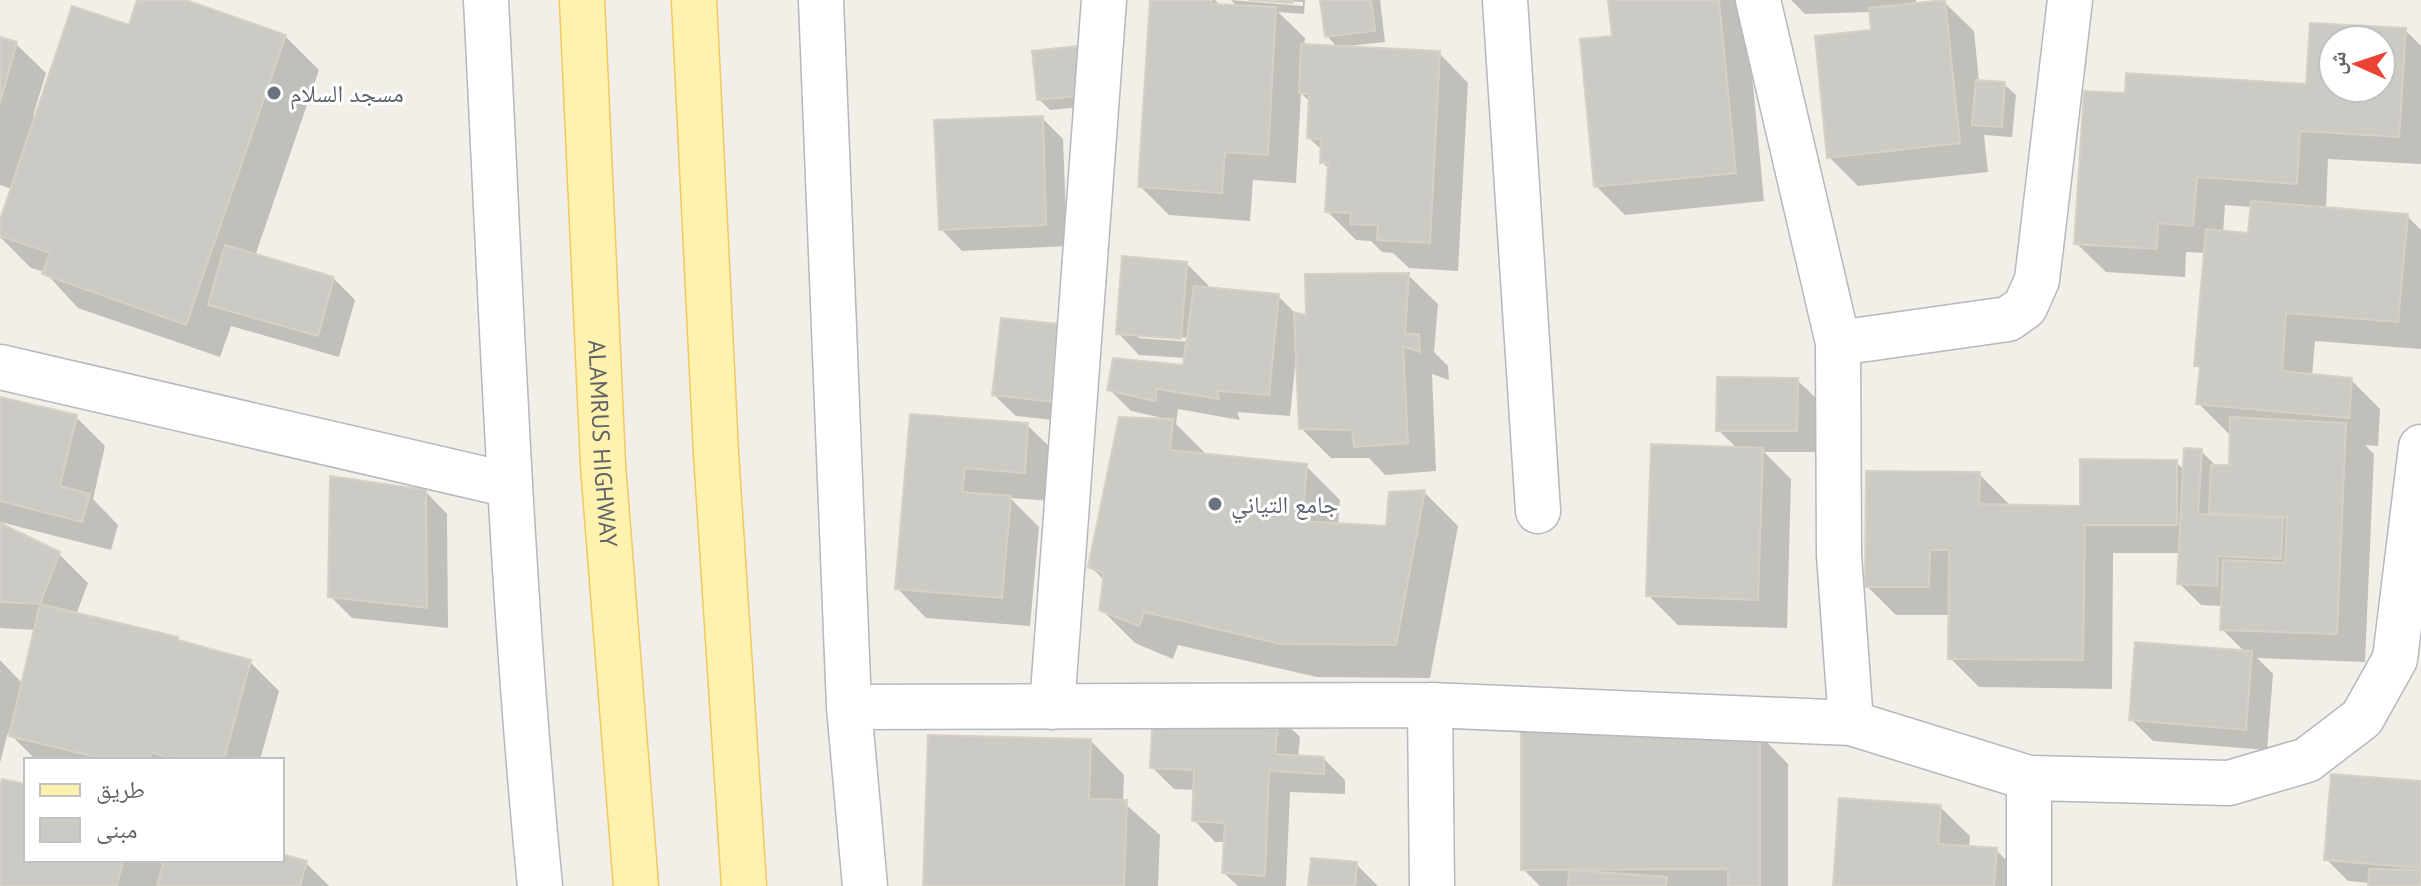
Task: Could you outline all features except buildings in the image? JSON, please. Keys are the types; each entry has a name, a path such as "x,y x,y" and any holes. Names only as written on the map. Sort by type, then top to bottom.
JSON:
{"main road":[{"name":"ALAMRUS HIGHWAY","path":"582,0 603,465 636,886"},
{"path":"694,0 716,453 744,886"}],"street":[{"path":"486,0 510,485 527,755 540,886"},
{"path":"821,0 849,707 865,886"},
{"path":"1052,707 1104,0"},
{"path":"1505,0 1538,511"},
{"path":"1758,0 1838,343 1839,555 1851,723"},
{"path":"1838,343 2008,319 2025,307 2037,280 2070,0"},
{"path":"0,367 510,485"},
{"path":"849,707 1430,705 1851,723 2029,778 2229,783 2307,760 2362,718 2395,659 2421,447"},
{"path":"1430,705 1432,886"},
{"path":"2029,778 2029,886"}],"place":[{"name":"مسجد السلام","path":"274,93"},
{"name":"جامع التياني","path":"1215,504"}]}
